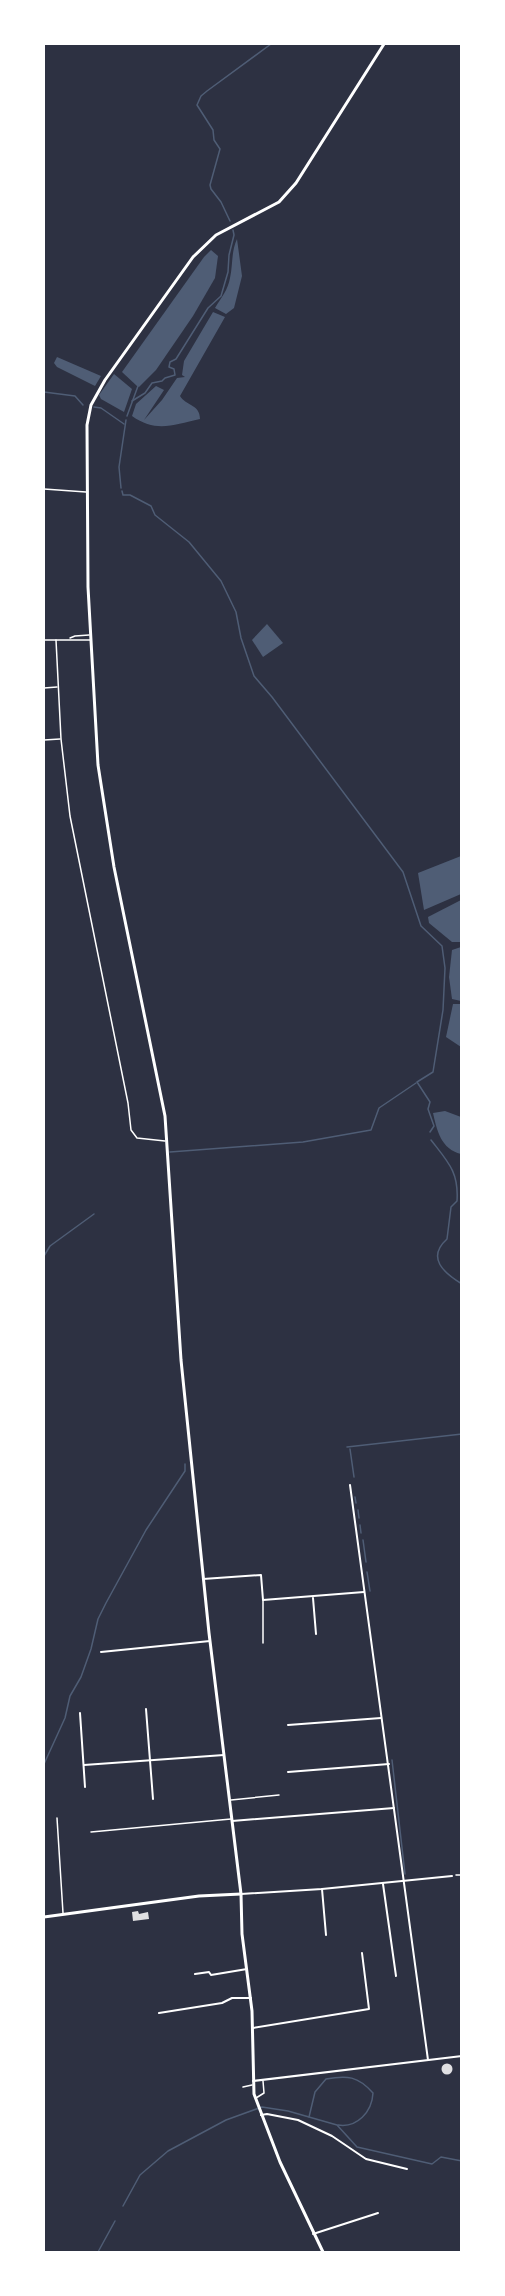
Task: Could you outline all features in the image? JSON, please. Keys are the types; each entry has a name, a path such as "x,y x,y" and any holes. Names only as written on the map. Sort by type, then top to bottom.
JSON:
{"street":[{"path":"323,2253 260,2113 252,2083 251,1998 242,1934 241,1894 203,1579 181,1360 163,1102 105,815 98,765 90,635 86,492 88,416 93,399 105,380 202,246 224,230 279,202 296,183 384,44"},
{"path":"350,1485 428,2060"},
{"path":"203,1579 261,1575 263,1600 364,1592"},
{"path":"313,1597 315,1634"},
{"path":"101,1652 210,1641"},
{"path":"146,1709 153,1799"},
{"path":"80,1713 85,1787"},
{"path":"288,1725 382,1718"},
{"path":"84,1765 224,1755"},
{"path":"288,1772 389,1764"},
{"path":"232,1820 395,1808"},
{"path":"44,1917 199,1896 321,1889 452,1876"},
{"path":"383,1883 396,1976"},
{"path":"321,1889 326,1935"},
{"path":"253,2028 369,2009 362,1953"},
{"path":"195,1974 209,1972 211,1975 247,1969"},
{"path":"159,2013 222,2003 232,1998 251,1998"},
{"path":"252,2083 462,2056"},
{"path":"260,2113 298,2120 332,2136 366,2159 407,2169"},
{"path":"314,2234 378,2213"}],"lane":[{"path":"44,489 86,492"},
{"path":"70,639 75,636 90,635"},
{"path":"44,640 91,640"},
{"path":"56,640 61,739 70,816 128,1103 131,1130 137,1138 167,1141"},
{"path":"44,688 58,687"},
{"path":"44,740 61,739"},
{"path":"263,1600 263,1643"},
{"path":"230,1800 279,1795"},
{"path":"57,1818 63,1914"},
{"path":"91,1832 232,1820"},
{"path":"255,2098 264,2093 262,2080"},
{"path":"243,2087 252,2083"}],"path":[{"path":"452,1876 462,1875"}],"water":[{"path":"237,239 242,276 234,308 226,314 215,308 229,282"},
{"path":"211,250 218,256 215,278 193,316 156,370 139,387 137,386 122,372"},
{"path":"213,312 225,317 180,396 198,410 200,419 157,426 132,416 136,404 156,386 164,390 144,420 177,378 185,377 182,375 184,361"},
{"path":"57,357 101,376 95,386 57,367 54,363"},
{"path":"114,374 132,389 124,412 101,399 99,395"},
{"path":"267,624 283,643 263,657 252,640"},
{"path":"461,856 461,894 424,910 418,873"},
{"path":"461,900 461,942 452,942 429,923 428,917"},
{"path":"462,947 461,1001 452,999 449,977 452,950"},
{"path":"453,1004 461,1004 461,1047 446,1037"},
{"path":"445,1111 461,1117 461,1154 454,1152 444,1144 438,1133 433,1113"}],"building":[{"path":"138,1911 139,1914 148,1912 149,1919 133,1921 132,1912"},
{"path":"447,2064 451,2065 451,2073 447,2074 443,2073 442,2069 443,2065"}],"waterway":[{"path":"230,221 210,185 220,149 214,140 213,130 197,105 201,96 207,91 271,44"},
{"path":"132,401 145,393 152,383 175,375 174,369 169,367 170,362 176,359 208,308 221,296 228,272 233,230"},
{"path":"127,416 138,386"},
{"path":"44,392 75,396 83,405"},
{"path":"94,407 101,408 124,424"},
{"path":"121,488 119,467 126,420"},
{"path":"122,491 123,495 130,495 151,506 155,515 189,542 221,581 236,612 241,638 254,676 403,872 421,926 442,946 445,968 443,1010 433,1072 417,1082 430,1102 428,1109 434,1126 430,1132"},
{"path":"170,1152 303,1142 371,1130 379,1108 416,1083"},
{"path":"431,1140 451,1168 457,1191 457,1201 451,1207 447,1239 438,1252 438,1259 444,1270 462,1284"},
{"path":"44,1256 50,1246 94,1214"},
{"path":"347,1447 462,1434"},
{"path":"350,1449 354,1477"},
{"path":"44,1764 65,1718 70,1696 81,1677 98,1619 146,1530 185,1471 185,1464"},
{"path":"355,1497 356,1503"},
{"path":"358,1510 359,1518"},
{"path":"360,1525 361,1533"},
{"path":"363,1540 366,1562"},
{"path":"367,1572 370,1591"},
{"path":"392,1760 405,1874"},
{"path":"309,2117 315,2092 326,2079 352,2078 373,2093 372,2100 366,2112 357,2121 338,2125"},
{"path":"123,2206 140,2175 168,2151 226,2120 262,2107 288,2111 337,2125 357,2147 432,2164 441,2157 462,2161"},
{"path":"98,2252 115,2221"}]}
